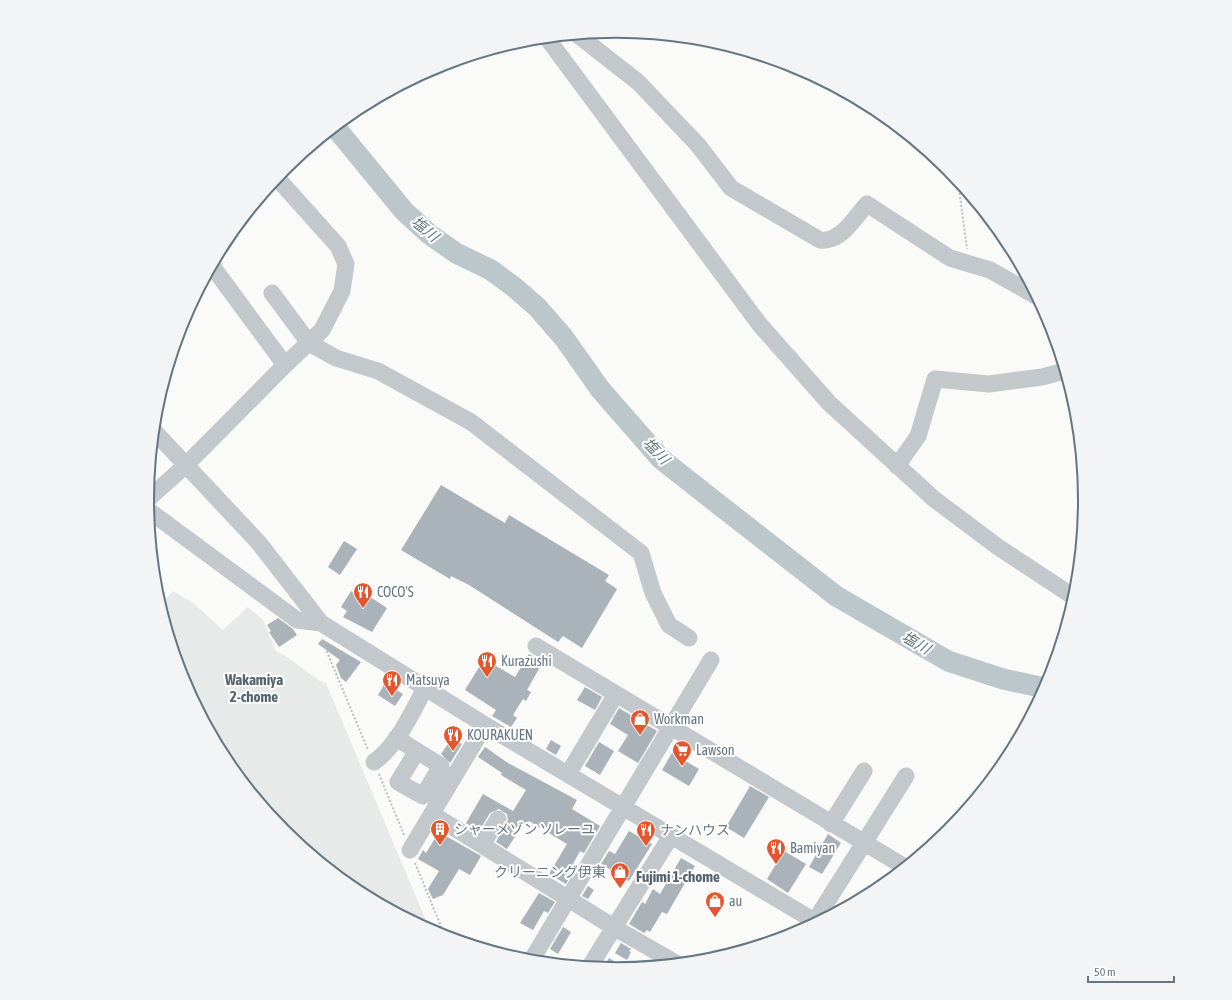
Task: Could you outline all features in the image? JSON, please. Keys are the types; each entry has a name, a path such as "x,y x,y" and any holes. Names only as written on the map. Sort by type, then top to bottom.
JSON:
{"street":[{"path":"583,39 638,82 698,145 724,181 747,198 820,240 826,241 841,234 867,204 950,258 990,270 1028,291"},
{"path":"551,43 760,325 828,403 934,499 998,547 1068,593"},
{"path":"154,494 186,465 285,365 322,330 342,291 346,264 338,246 281,182"},
{"path":"215,270 285,365"},
{"path":"272,293 309,343 336,358 378,371 471,422 641,553 653,593 669,625 689,638"},
{"path":"897,466 918,436 935,379 989,384 1060,372"},
{"path":"159,436 259,543 321,623 485,725 810,919"},
{"path":"154,515 297,620 321,623"},
{"path":"536,646 900,865"},
{"path":"535,954 711,660"},
{"path":"374,762 385,754 426,687"},
{"path":"568,774 616,694"},
{"path":"410,850 485,725"},
{"path":"396,738 417,751"},
{"path":"831,824 864,771"},
{"path":"820,914 862,843 906,776"},
{"path":"432,814 615,928 669,959"},
{"path":"482,845 498,819"},
{"path":"593,961 671,836"}],"path":[{"path":"959,191 969,264"},
{"path":"321,623 322,641 374,762 442,928"}],"shaded area":[{"path":"173,591 193,603 223,630 248,607 263,620 276,651 287,657 320,681 326,683 426,921 385,900 335,867 289,827 249,781 216,731 189,677 170,620 165,600"}],"building":[{"path":"441,485 505,523 509,515 609,575 605,581 617,589 582,648 563,636 558,642 469,585 451,576 450,579 401,550"},
{"path":"344,541 357,549 340,575 328,567"},
{"path":"358,589 387,608 372,632 343,617 347,611 341,607 351,591 355,594"},
{"path":"278,618 293,629 297,635 279,647 269,632 271,631 267,625"},
{"path":"322,639 361,662 346,682 341,678 336,665 340,660 318,644"},
{"path":"529,654 543,662 527,690 531,692 526,701 523,699 513,715 517,718 511,727 492,716 496,710 465,690 484,659 515,677"},
{"path":"385,683 403,694 395,706 378,695"},
{"path":"585,687 602,697 595,710 577,700"},
{"path":"619,708 657,731 638,763 618,751 628,735 610,724"},
{"path":"452,738 462,744 450,763 441,754"},
{"path":"551,740 561,746 556,755 546,749"},
{"path":"599,742 614,751 600,775 585,766"},
{"path":"485,747 508,763 577,800 572,809 600,826 584,853 580,851 568,873 571,875 566,884 549,874 567,844 529,821 526,826 523,824 507,849 496,842 508,820 507,814 499,809 490,813 479,831 466,823 483,794 513,811 526,790 501,775 502,773 478,757"},
{"path":"672,753 699,769 689,786 662,770"},
{"path":"750,786 769,797 744,838 726,827"},
{"path":"629,831 652,844 629,881 601,864 609,851 615,854"},
{"path":"439,832 481,856 470,875 459,869 443,895 433,899 428,889 439,871 418,859 423,850 426,853"},
{"path":"828,834 841,843 822,874 809,867"},
{"path":"784,851 806,864 788,893 767,879"},
{"path":"681,858 695,866 667,914 662,912 650,932 647,930 644,933 629,924 642,902 645,904 653,889 660,894"},
{"path":"588,886 594,890 588,899 582,896"},
{"path":"539,893 555,902 548,913 544,911 533,930 520,923"},
{"path":"563,927 571,932 558,954 550,949"},
{"path":"621,943 631,949 627,960 615,953"},
{"path":"609,958 615,962 607,962"}],"waterway":[{"name":"塩川","path":"338,131 404,211 429,234 456,253 491,270 537,307 564,338 600,389 661,459 836,596 948,661 1003,679 1038,687"}],"place":[{"name":"COCO'S","path":"363,609"},
{"name":"Kurazushi","path":"487,678"},
{"name":"Matsuya","path":"392,697"},
{"name":"Workman","path":"640,736"},
{"name":"KOURAKUEN","path":"453,752"},
{"name":"Lawson","path":"682,767"},
{"name":"シャーメゾン ソレーユ","path":"440,846"},
{"name":"ナンハウス","path":"646,847"},
{"name":"Bamiyan","path":"776,865"},
{"name":"クリーニング伊東","path":"620,889"},
{"name":"au","path":"715,918"}],"district":[{"name":"Wakamiya 2-chome","path":"254,688"},
{"name":"Fujimi 1-chome","path":"678,877"}]}
